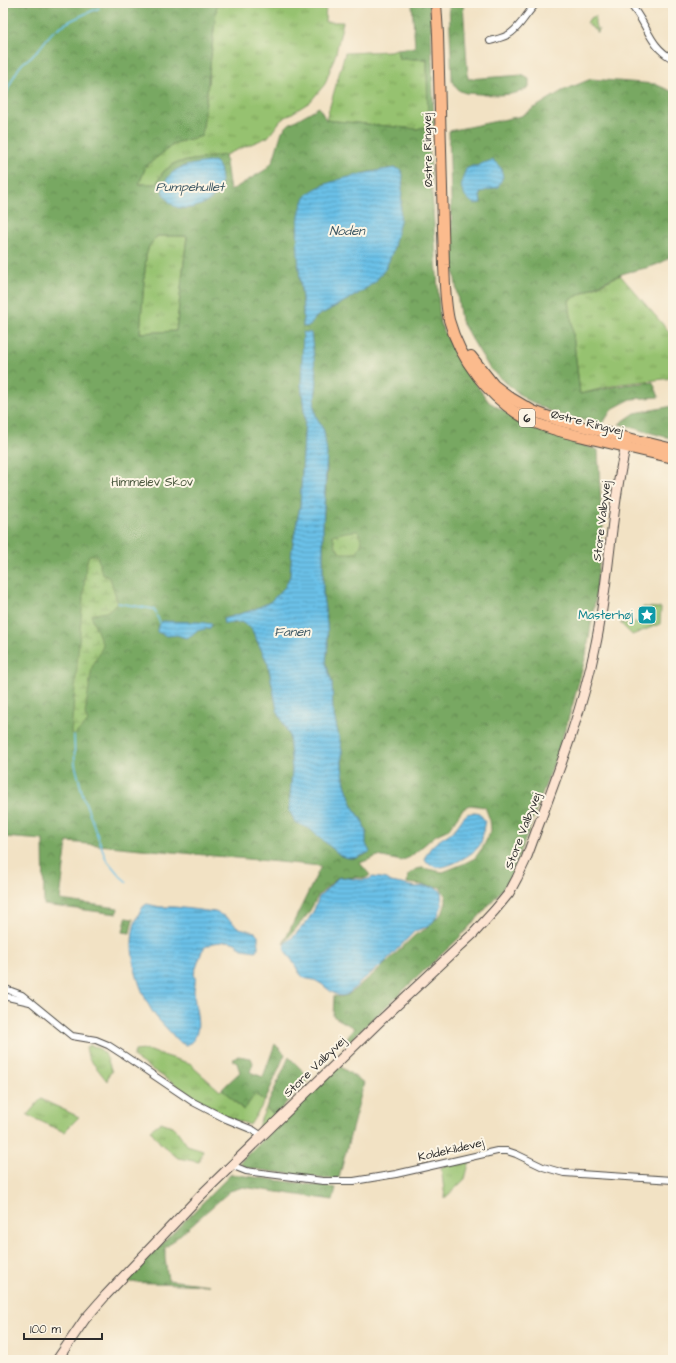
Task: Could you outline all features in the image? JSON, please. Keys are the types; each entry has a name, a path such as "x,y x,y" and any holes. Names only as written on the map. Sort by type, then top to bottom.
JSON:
{"main road":[{"name":"Østre Ringvej","path":"436,3 446,297 463,342 474,361 494,385 532,411 673,458"},
{"name":"Østre Ringvej","path":"627,442 673,449"}],"street":[{"path":"490,40 504,37 511,33 530,9 537,3"},
{"path":"629,3 642,20 653,42 660,51 673,59"},
{"name":"Store Valbyvej","path":"57,1360 85,1319 199,1196 402,1000 474,933 508,893 526,859 571,736 589,673 600,619 620,474 627,442"},
{"path":"3,988 22,995 72,1036 96,1040 108,1045 193,1102 226,1119 253,1130 262,1136"},
{"path":"3,996 31,1002"},
{"name":"Koldekildevej","path":"231,1165 237,1169 246,1171 323,1181 354,1181 396,1174 497,1151 507,1151 543,1168 564,1173 673,1180"}],"green space":[{"name":"Himmelev Skov","path":"3,3 217,3 202,136 175,143 146,166 139,184 156,184 164,171 175,163 225,155 230,191 265,170 273,161 282,131 289,124 319,107 326,120 417,129 428,126 427,59 399,59 397,49 415,47 412,3 429,3 434,128 428,127 440,323 459,361 489,402 534,429 598,450 603,526 595,601 586,655 572,707 556,757 515,867 505,886 458,939 345,1045 343,1043 354,1028 333,1016 334,996 340,997 348,995 381,968 415,935 426,929 443,912 446,897 440,887 407,883 408,875 416,869 422,868 443,872 475,858 483,847 491,831 490,820 485,807 470,805 462,810 449,829 436,835 410,857 401,861 378,856 360,863 370,875 366,878 337,878 318,896 308,914 283,944 321,866 67,842 60,900 118,908 117,914 44,905 43,840 3,837","holes":["395,168 358,294 316,317 303,327 297,226 337,181 369,172","157,236 187,236 176,331 140,333 146,256 149,246","317,382 314,406 316,416 324,431 327,469 323,526 323,596 328,644 326,663 332,683 333,711 342,750 342,767 345,784 354,810 362,820 366,832 365,855 356,858 341,856 311,830 295,822 289,810 292,770 289,735 277,710 268,664 251,628 241,622 224,624 223,619 253,610 270,602 285,587 290,576 292,548 300,506 305,419 301,384"]},
{"path":"217,3 326,3 325,22 343,22 336,53 325,84 310,102 281,120 268,137 225,155 175,163 164,171 156,184 139,184 146,166 175,143 202,136"},
{"path":"449,3 463,3 468,79 522,75 529,79 529,87 515,93 490,95 466,93 456,87 452,81"},
{"path":"596,16 595,24 597,29 599,29 598,33 587,23 590,18"},
{"path":"397,49 399,59 427,59 428,126 417,129 326,120 345,53 390,51"},
{"path":"591,79 655,84 673,92 673,254 661,263 648,268 619,275 569,300 580,394 624,385 653,382 659,397 631,399 612,409 602,425 554,413 524,398 490,369 461,321 453,265 449,131 521,116 562,91","holes":["483,163 482,192 480,195 481,203 472,166 477,166"]},
{"path":"157,236 187,236 176,331 140,333 146,256 149,246"},
{"path":"620,275 673,336 673,378 620,384 580,394 569,300"},
{"path":"673,406 673,439 619,424 635,413"},
{"path":"358,531 362,542 357,553 340,553 335,545 333,535"},
{"path":"89,555 97,555 102,574 110,578 118,603 106,612 91,615 103,646 92,667 85,714 88,721 74,736 71,732 86,565"},
{"path":"643,607 661,608 660,624 632,635 620,623 641,622"},
{"path":"126,918 133,919 130,933 123,932"},
{"path":"275,1044 285,1054 265,1101 255,1094 244,1110 222,1089 240,1072 237,1063 232,1060 238,1056 251,1058 253,1063 250,1072 263,1077"},
{"path":"90,1045 103,1052 107,1058 112,1072 109,1074 107,1081 88,1057 86,1047"},
{"path":"144,1050 192,1064 194,1068 220,1091 222,1089 243,1110 255,1094 265,1101 250,1125 225,1116 133,1057 135,1051"},
{"path":"289,1057 310,1078 275,1115 266,1108"},
{"path":"338,1065 364,1083 339,1178 325,1179 247,1168 242,1165 240,1162"},
{"path":"41,1099 79,1117 64,1132 27,1115"},
{"path":"266,1108 275,1115 261,1129 259,1128 259,1124"},
{"path":"161,1122 172,1126 187,1145 203,1150 199,1162 178,1158 161,1144 150,1130"},
{"path":"470,1160 465,1179 445,1198 441,1167"},
{"path":"231,1174 336,1188 333,1200 243,1187 230,1191 165,1248 168,1280 210,1285 124,1282"}],"water":[{"path":"493,160 501,168 503,177 498,187 481,192 481,203 474,204 465,196 462,189 462,180 466,169"},
{"name":"Pumpehullet","path":"214,161 219,166 221,172 219,190 213,198 203,204 191,208 179,208 174,206 162,192 165,183 175,171 188,165"},
{"name":"Noden","path":"395,168 401,170 403,175 400,221 393,251 386,268 375,282 358,294 316,317 310,326 303,327 303,308 298,249 299,217 302,204 308,194 325,184 375,171"},
{"name":"Fanen","path":"303,332 311,333 317,382 314,406 316,416 324,431 327,453 323,526 323,596 328,644 326,663 332,683 333,711 342,750 342,767 345,784 354,809 362,820 366,832 366,844 370,852 356,858 341,856 311,830 295,822 289,810 292,770 289,735 277,710 268,664 251,628 241,622 224,624 223,619 253,610 270,602 285,587 290,576 292,548 300,506 305,419 301,384"},
{"path":"162,621 199,622 212,624 210,628 196,631 192,636 186,638 177,635 167,636 157,632 157,629"},
{"path":"476,812 479,813 485,821 480,845 473,852 462,859 446,866 437,867 427,862 425,857 430,848 454,830 467,814"},
{"path":"341,877 366,880 373,877 387,879 391,882 416,887 435,887 441,891 442,905 438,915 432,923 427,927 415,931 383,964 348,994 339,995 335,994 316,981 303,977 287,955 284,946 285,943 294,936 308,920 319,897 338,878"},
{"path":"147,904 160,907 175,907 215,912 226,917 239,928 255,932 258,935 258,948 256,951 242,949 235,943 229,941 213,943 205,947 202,951 194,974 194,998 198,1028 193,1041 187,1045 177,1040 154,1014 137,977 132,952 132,939 134,927 142,907"}],"waterway":[{"path":"3,132 8,89 21,65 37,51 55,30 76,18 99,8"},
{"path":"118,603 153,609 156,613"},
{"path":"157,616 160,623"},
{"path":"74,736 75,764 83,796 106,859 127,882"}],"place":[{"name":"Masterhøj","path":"647,615"}]}
